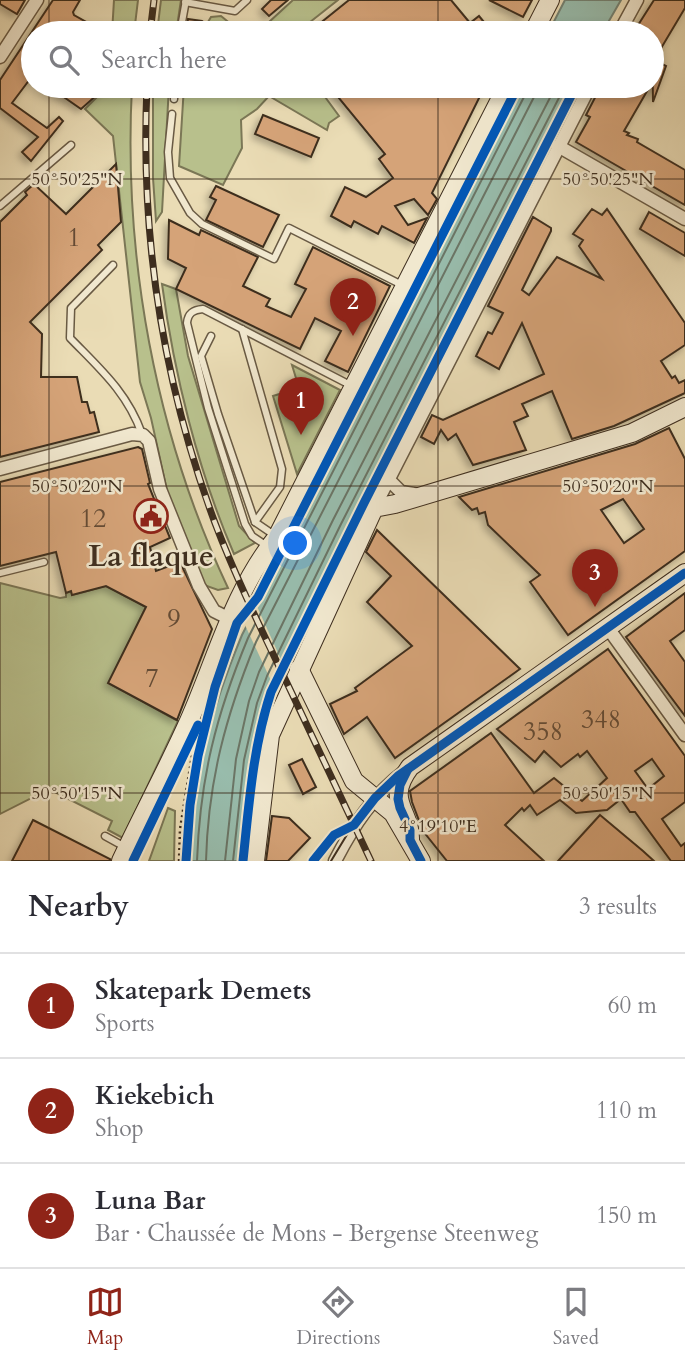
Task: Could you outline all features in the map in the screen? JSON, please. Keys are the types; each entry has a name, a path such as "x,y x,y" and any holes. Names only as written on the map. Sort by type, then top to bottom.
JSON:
{"main road":[{"path":"539,21 550,0"},
{"path":"124,855 190,720 228,618 260,558 273,542 500,98"},
{"path":"255,861 270,735 374,508 632,433 685,407"},
{"path":"410,840 410,830 398,799 400,785 411,767 685,573"},
{"path":"299,669 354,781 393,813 421,861"}],"street":[{"path":"23,21 37,0"},
{"path":"626,21 638,0"},
{"path":"0,57 21,25"},
{"path":"374,508 584,98"},
{"path":"558,146 685,219"},
{"path":"0,469 132,434 143,435 149,441 160,489 199,586 214,611 228,618"},
{"path":"389,480 401,492 421,495"},
{"path":"608,628 685,735"},
{"path":"335,861 354,825 375,798 411,767"}],"lane":[{"path":"182,21 186,1 235,11 247,0"},
{"path":"172,114 168,152 170,178 191,213 202,224 274,259 289,228 405,286"},
{"path":"0,206 71,145"},
{"path":"113,265 71,308 70,338 120,389 134,411 143,435"},
{"path":"273,542 252,536 245,524 208,408 187,323 188,316 194,310 203,309 353,387"},
{"path":"242,329 282,469 280,487 255,522"},
{"path":"211,336 201,356 218,414 255,522 273,542"},
{"path":"0,573 44,562"},
{"path":"105,836 124,855"}],"path":[{"path":"178,766 190,742"},
{"path":"186,861 190,805 201,746"},
{"path":"179,861 183,805 192,754"}],"green space":[{"path":"114,0 138,0 135,21 113,21"},
{"path":"161,0 181,0 178,21 158,21"},
{"path":"293,0 338,0 311,21 270,21"},
{"path":"221,16 227,21 209,21 211,17"},
{"path":"96,98 132,98 133,215 149,343 181,468 228,588 218,590 204,585 168,495 140,382 113,136 85,109"},
{"path":"153,98 168,98 162,212 156,221"},
{"path":"183,98 267,98 241,120 242,148 223,185 179,166"},
{"path":"272,98 326,98 339,116 329,123 327,130"},
{"path":"162,284 176,289 188,356 239,526 255,543 234,554 209,489 189,422 173,352"},
{"path":"292,365 340,390 297,474 273,396 299,388"},
{"path":"0,583 60,598 66,597 66,593 71,591 72,595 106,586 146,607 109,683 178,721 123,838 108,830 112,821 49,789 0,814"},
{"path":"168,808 175,811 174,861 149,861"}],"water":[{"path":"565,0 621,0 609,21 554,21"},
{"path":"516,98 567,98 273,678 251,762 240,861 190,861 194,802 205,746 221,691 242,635"}],"pier":[{"path":"255,602 283,664 274,687 244,623"}],"building":[{"path":"0,0 25,0 17,14 0,4"},
{"path":"53,0 80,0 73,12 85,21 39,21"},
{"path":"271,0 288,0 269,16 262,9"},
{"path":"349,0 451,0 468,21 323,21"},
{"path":"489,0 532,0 523,17"},
{"path":"654,0 685,0 685,8 664,43 664,21 641,21"},
{"path":"21,48 21,91 12,103 47,128 59,117 63,121 31,161 22,152 38,137 0,108 0,80"},
{"path":"65,98 93,98 81,109"},
{"path":"339,98 479,98 432,193 437,199 428,215 414,199 395,206 408,225 427,218 414,243 382,226 378,234 354,221 351,227 331,216 345,187 366,197 393,178 379,159 385,154"},
{"path":"595,98 643,98 624,131 638,139 637,142 685,170 685,205 576,142 590,117 586,115"},
{"path":"263,115 319,138 311,157 255,134"},
{"path":"116,164 121,222 98,245 102,250 30,322 42,334 41,377 77,377 82,402 87,402 90,413 94,412 99,432 0,457 0,222 27,195 25,192 34,184 66,214"},
{"path":"216,186 279,215 263,247 206,220 216,200 210,197"},
{"path":"592,209 602,215 607,209 685,323 685,345 661,361 672,378 675,376 679,383 685,380 685,393 614,426 572,439 552,391 522,404 528,416 514,422 526,450 473,465 456,434 448,440 441,430 434,444 421,437 432,415 443,420 544,374 522,323 499,369 476,356 488,332 492,334 503,313 488,306 533,217 551,228 551,231 522,290 529,295 557,257 602,279 579,246 583,240 573,234"},
{"path":"649,212 685,233 685,256 640,229"},
{"path":"169,220 199,235 201,230 258,257 243,286 270,299 266,306 291,317 306,289 295,284 313,247 390,286 348,372 325,361 341,331 315,318 300,349 176,289 186,268 168,259"},
{"path":"669,428 685,459 685,551 568,635 530,582 540,575 488,525 485,512 479,514 477,508 472,510 459,497 635,444","holes":["623,499 644,529 624,543 601,510"]},
{"path":"138,447 142,449 150,483 148,484 170,538 150,547 156,571 180,562 212,629 177,720 108,683 146,607 106,586 72,595 71,591 66,593 56,552 0,566 0,482"},
{"path":"377,530 520,669 395,758 367,717 344,734 330,704 357,691 355,688 412,646 367,602 391,576 366,552"},
{"path":"685,593 685,630 670,641 685,662 685,716 626,637"},
{"path":"608,649 685,756 685,802 662,819 681,846 685,843 685,861 671,861 635,812 630,812 621,799 607,810 576,813 560,800 537,815 530,805 524,811 522,808 505,825 544,861 447,861 423,831 410,791 491,733 534,793 554,778 582,801 607,778 587,751 580,757 578,754 561,767 544,751 535,762 497,729","holes":["652,759 664,776 648,789 635,771"]},
{"path":"302,759 316,787 303,794 289,765"},
{"path":"600,815 643,851 654,861 558,861"},
{"path":"272,816 289,818 310,838 288,861 266,861"},
{"path":"33,820 110,859 110,861 12,861"}],"tram line":[{"path":"331,861 362,810 398,773 685,570"}],"railway":[{"path":"151,21 154,0"},
{"path":"147,98 147,198 152,253 159,308 181,417 215,523 240,584 371,861"}],"cycle path":[{"path":"186,861 190,805 198,756 215,687 237,623 258,597 512,98"},
{"path":"243,861 256,755 271,692 570,98"},
{"path":"313,861 334,835 354,825 375,798 398,776 685,573"},
{"path":"133,861 198,725"},
{"path":"408,769 400,785 398,799 410,830 410,840 421,861"}],"place":[{"name":"Kiekebich","path":"353,336"},
{"name":"Skatepark Demets","path":"301,435"},
{"name":"La flaque","path":"151,516"},
{"name":"Luna Bar","path":"595,607"}]}
